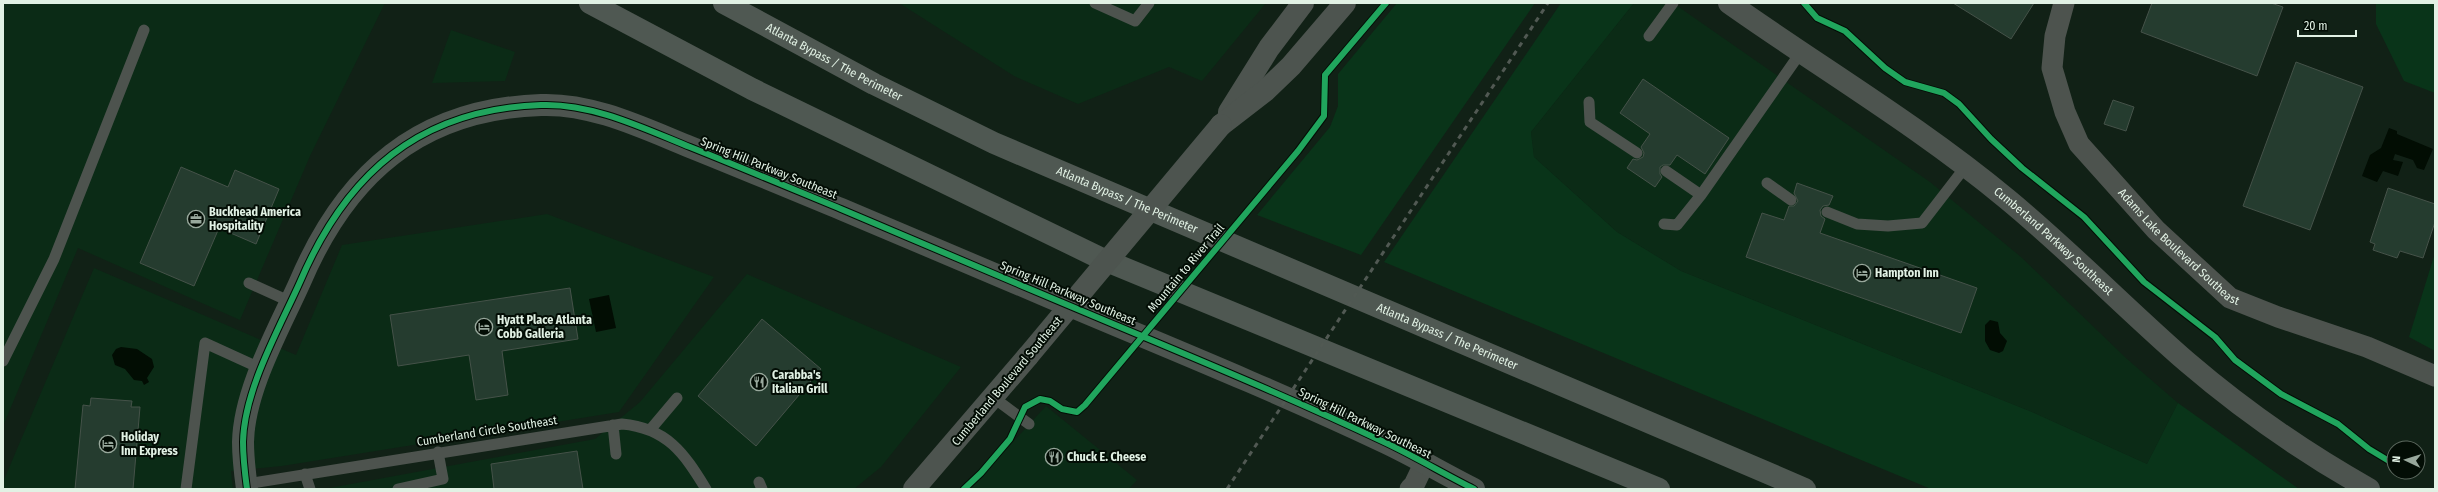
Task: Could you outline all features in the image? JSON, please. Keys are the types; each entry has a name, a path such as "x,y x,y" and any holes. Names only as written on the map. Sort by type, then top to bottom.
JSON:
{"highway":[{"path":"590,3 752,90 1102,259 1659,489"},
{"name":"Atlanta Bypass / The Perimeter","path":"724,3 874,84 994,143 1805,489"}],"main road":[{"name":"Cumberland Boulevard Southeast","path":"914,489 994,398 1222,125 1269,48 1303,3"},
{"name":"Cumberland Boulevard Southeast","path":"1222,125 1265,91 1291,66 1345,3"},
{"name":"Cumberland Parkway Southeast","path":"1739,6 1801,52 1919,132 1966,166 2039,225 2160,338 2210,381 2284,435 2369,489"},
{"name":"Spring Hill Parkway Southeast","path":"246,486 243,442 246,422 262,369 311,256 339,208 366,176 397,150 445,125 473,115 511,107 541,105 571,107 620,120 770,179 1275,392 1388,444 1474,489"}],"street":[{"name":"Adams Lake Boulevard Southeast","path":"2064,3 2055,36 2052,68 2065,112 2079,144 2156,230 2230,298 2278,317 2367,347 2435,376"},
{"path":"1413,488 1424,464"}],"lane":[{"path":"1095,3 1135,21 1149,3"},
{"path":"1649,36 1672,3"},
{"path":"3,361 54,259 144,30"},
{"path":"1664,224 1677,224 1701,195 1801,52"},
{"path":"1589,102 1590,122 1637,153"},
{"path":"1827,212 1857,224 1888,226 1922,223 1966,166"},
{"path":"1666,171 1701,195"},
{"path":"1767,183 1791,200"},
{"path":"249,283 291,302"},
{"path":"186,489 204,343 262,369"},
{"path":"650,430 677,398"},
{"path":"994,398 1029,424"},
{"path":"613,425 616,454"},
{"name":"Cumberland Circle Southeast","path":"246,486 306,474 438,452 613,425 635,426 650,430 664,437 678,448 706,489"},
{"path":"398,489 443,479 438,452"},
{"path":"306,474 310,489"}],"shaded area":[{"path":"3,3 385,3 310,156 240,320 78,248 3,426"},
{"path":"899,3 1266,3 1202,81 1169,67 1078,104 1014,76"},
{"path":"1397,3 1535,3 1361,255 1257,215 1330,127 1338,106 1338,74"},
{"path":"1561,3 1634,3 1531,132 1534,157 1617,232 1681,271 2032,412 2147,464 2178,403 2299,489 1931,489 1384,262"},
{"path":"1634,3 1673,3 1930,182 2021,257 2127,359 2178,403 2147,464 2032,412 1681,271 1617,232 1534,157 1531,132"},
{"path":"2376,3 2435,3 2435,93 2404,81 2376,24"},
{"path":"451,30 515,52 505,81 432,83"},
{"path":"2389,128 2397,131 2397,134 2433,149 2424,170 2417,168 2413,160 2395,154 2393,160 2403,162 2398,176 2383,171 2377,182 2362,176 2370,155 2381,148"},
{"path":"547,214 714,277 619,412 282,466 231,471 233,489 3,489 3,482 94,268 296,355 342,245"},
{"path":"2435,253 2435,351 2409,337"},
{"path":"747,274 961,367 881,467 854,489 324,489 595,439 640,402"},
{"path":"609,295 616,328 596,332 589,299"},
{"path":"1990,320 1998,322 2000,333 2007,341 2003,351 1999,353 1990,350 1985,341 1985,325"},
{"path":"121,347 137,349 152,359 154,367 147,378 149,382 144,385 142,381 134,380 125,369 115,365 112,355 116,349"},
{"name":"Chuck E. Cheese","path":"1046,406 1137,480 1129,489 970,489"}],"building":[{"path":"1953,3 2034,3 2011,39"},
{"path":"2152,3 2271,3 2283,7 2257,76 2141,32"},
{"path":"2296,62 2363,87 2310,230 2243,206"},
{"path":"1643,79 1729,138 1705,174 1677,155 1670,165 1663,165 1660,167 1660,174 1662,177 1655,187 1627,168 1633,159 1637,160 1643,157 1644,153 1641,147 1650,134 1620,113"},
{"path":"2113,100 2134,107 2126,131 2104,124"},
{"path":"181,167 228,187 235,170 279,189 256,244 219,228 194,286 140,263"},
{"name":"Hampton Inn","path":"1797,183 1833,196 1829,205 1823,206 1820,210 1821,216 1825,219 1820,233 1977,288 1961,333 1746,257 1762,213 1784,220 1789,206 1794,206 1798,201 1794,193"},
{"path":"2388,188 2435,204 2435,222 2423,258 2400,251 2397,258 2373,250 2375,244 2370,242"},
{"name":"Hyatt Place Atlanta Cobb Galleria","path":"570,288 578,339 502,351 508,395 476,400 469,355 398,366 390,315"},
{"name":"Carabba's Italian Grill","path":"762,319 821,369 756,446 698,396"},
{"name":"Holiday Inn Express","path":"91,398 132,401 131,407 140,407 133,489 75,489 83,405 90,406"},
{"path":"577,451 583,489 494,489 491,464"}],"railway":[{"path":"1227,489 1548,3"}],"cycle path":[{"name":"Mountain to River Trail","path":"964,489 981,473 1010,439 1025,407 1040,399 1050,401 1062,409 1077,412 1085,405 1298,151 1324,116 1325,75 1386,3"},
{"path":"1804,3 1817,18 1845,31 1885,68 1905,82 1944,93 1959,104 1991,139 2022,168 2084,217 2144,282 2215,337 2235,360 2281,394 2338,424 2369,449 2386,459"},
{"path":"247,489 243,442 249,402 273,340 319,244 340,209 364,180 392,154 423,134 458,119 498,109 541,105 560,105 598,112 654,132 841,209 1283,396 1395,447 1474,489"}],"place":[{"name":"Buckhead America Hospitality","path":"196,219"},
{"name":"Hampton Inn","path":"1862,273"},
{"name":"Hyatt Place Atlanta Cobb Galleria","path":"484,327"},
{"name":"Carabba's Italian Grill","path":"759,382"},
{"name":"Holiday Inn Express","path":"108,444"},
{"name":"Chuck E. Cheese","path":"1054,457"}]}
